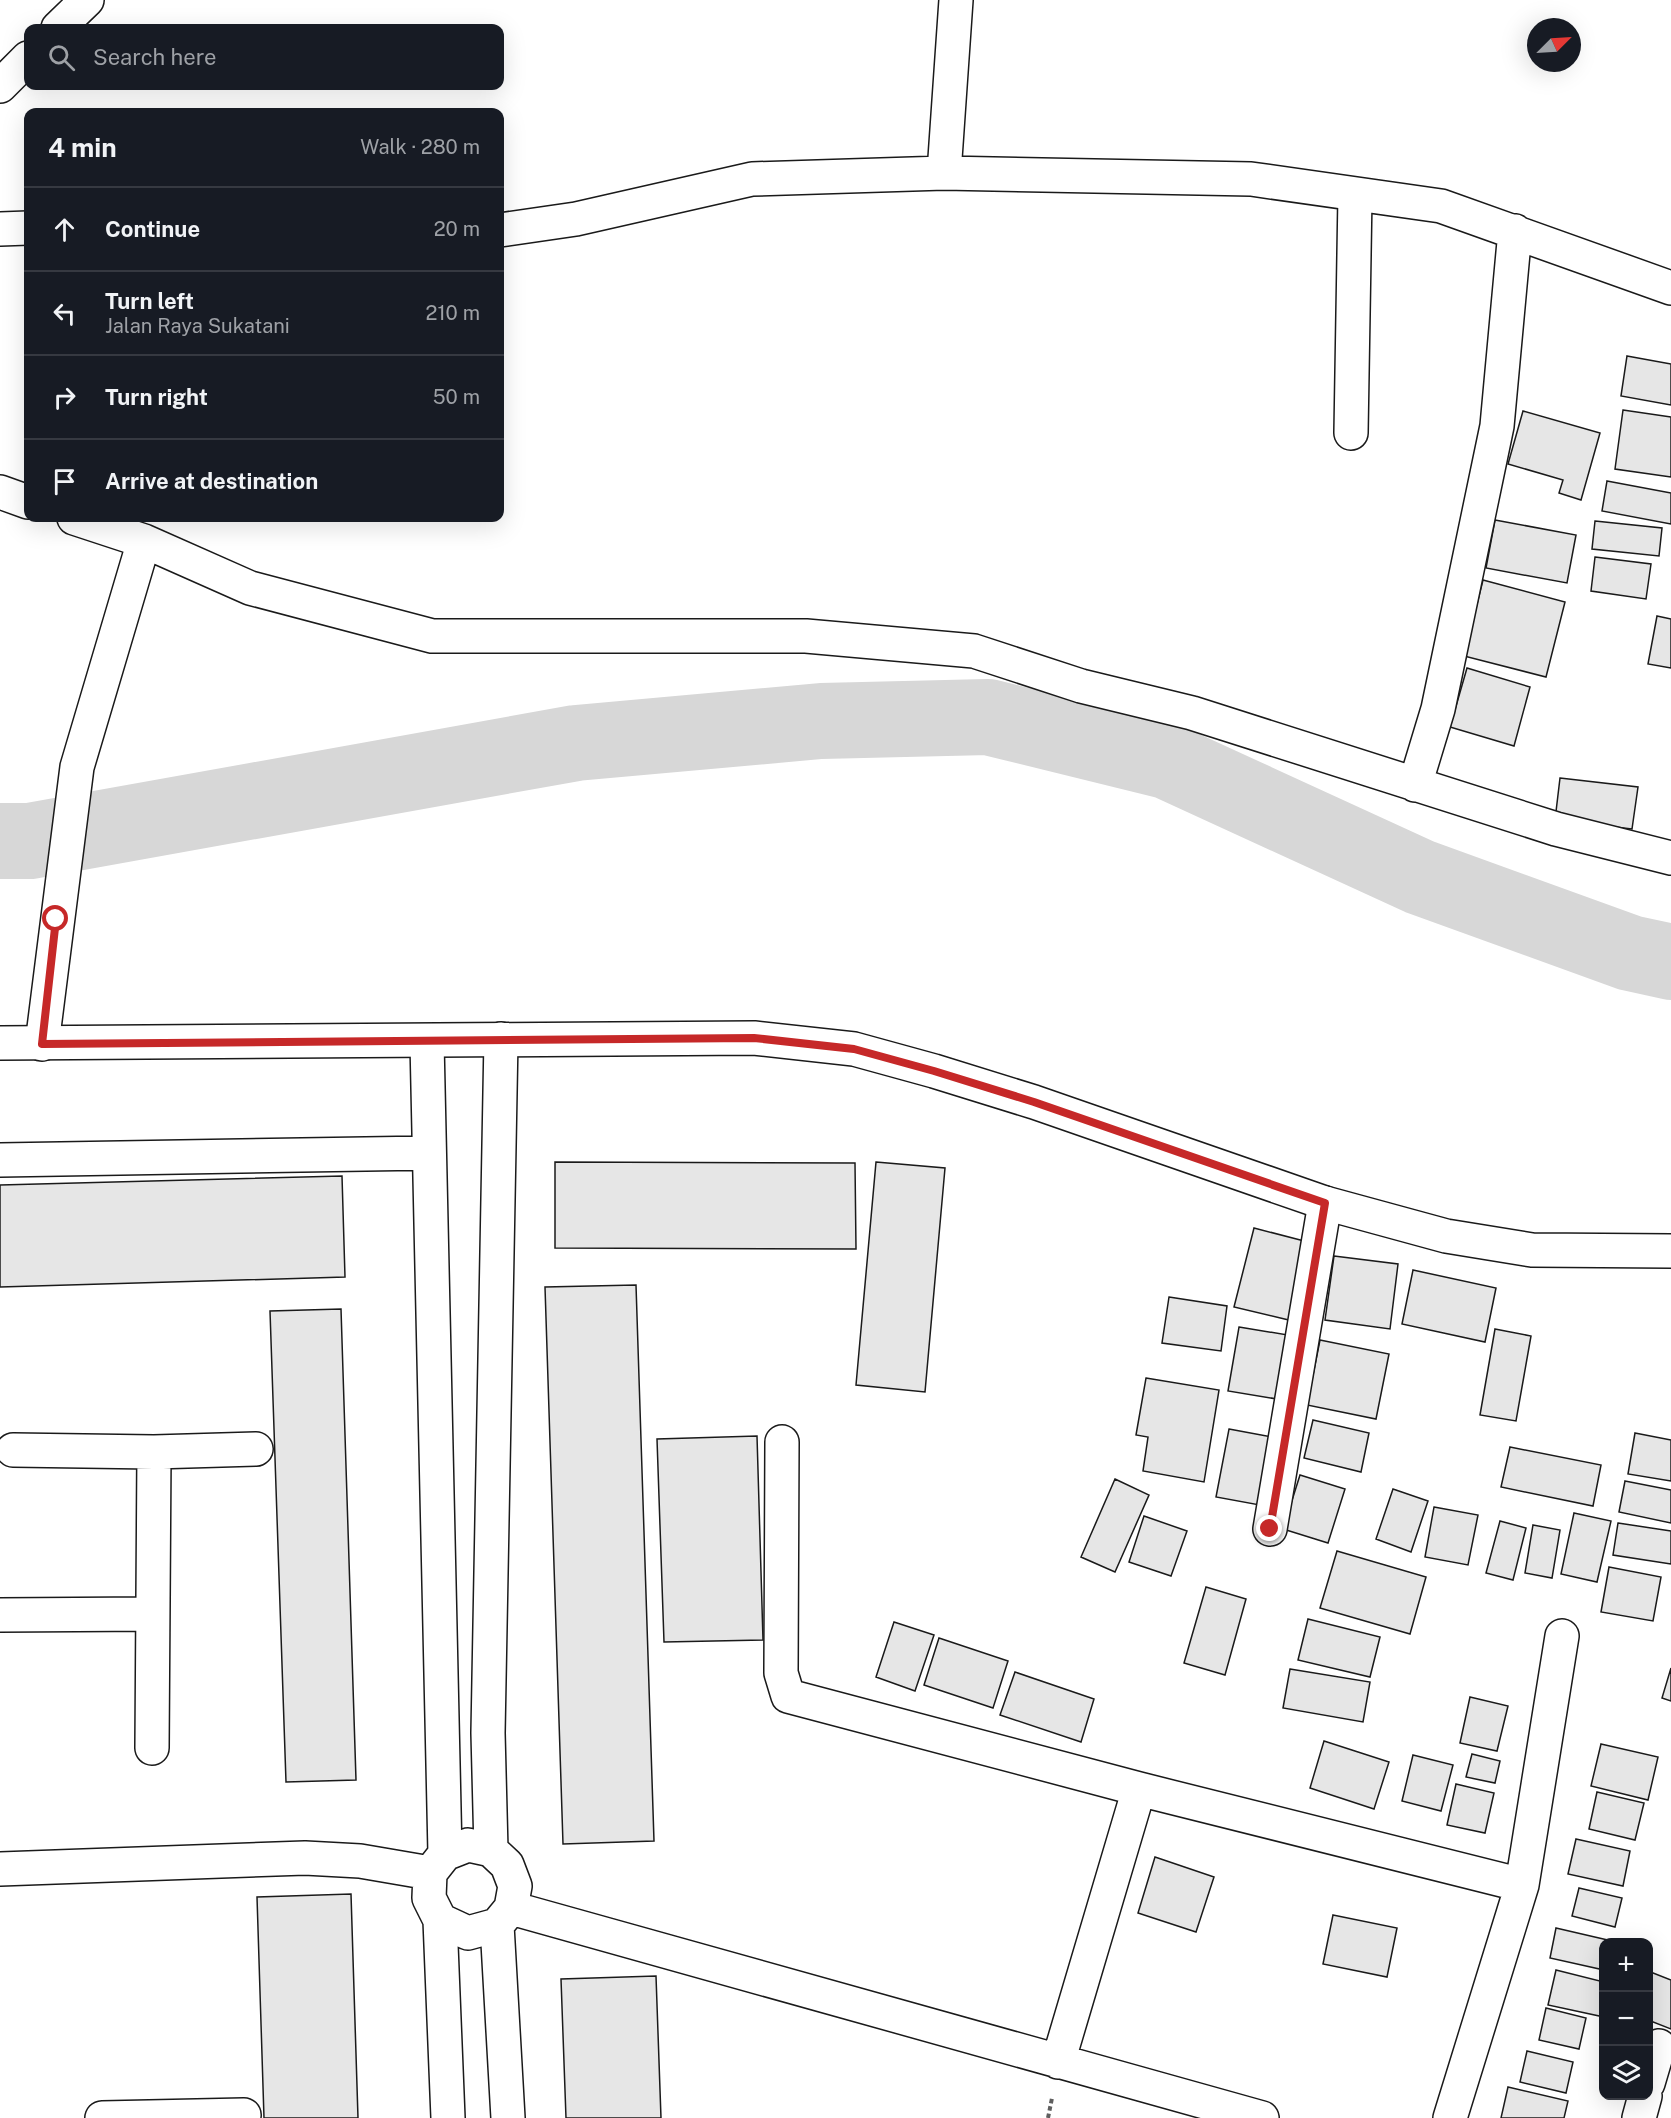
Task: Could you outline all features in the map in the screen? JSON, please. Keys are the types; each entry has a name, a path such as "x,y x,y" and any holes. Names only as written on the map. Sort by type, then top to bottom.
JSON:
{"street":[{"path":"62,24 87,0"},
{"path":"944,173 956,0"},
{"path":"0,86 24,62"},
{"path":"504,229 576,219 752,179 944,173 1251,179 1441,206 1671,288"},
{"path":"1351,433 1355,195"},
{"path":"0,229 24,228"},
{"path":"1415,785 1438,709 1497,426 1515,231"},
{"path":"0,492 24,501"},
{"path":"86,522 144,541 250,588 432,636 806,636 974,651 1081,686 1191,713 1556,829 1671,858"},
{"path":"42,1044 77,767 144,541"},
{"path":"0,1043 427,1042 501,1039 754,1038 854,1049 1034,1102 1325,1203 1446,1236 1532,1250 1671,1251"},
{"path":"490,1850 488,1733 501,1039"},
{"path":"427,1042 438,1864 429,1898 440,1920 448,2118"},
{"path":"0,1160 429,1153"},
{"path":"1270,1529 1325,1203"},
{"path":"782,1442 781,1673 788,1696 1139,1789 1522,1885"},
{"path":"13,1450 154,1452 256,1449"},
{"path":"152,1749 154,1452"},
{"path":"0,1615 152,1614"},
{"path":"1450,2118 1522,1885 1562,1636"},
{"path":"1058,2062 1139,1789"},
{"path":"0,1869 305,1858 438,1864 468,1845 490,1850 507,1865 515,1886 504,1916 508,2118"},
{"path":"440,1920 468,1933 504,1916 1262,2118"},
{"path":"1653,2066 1659,2046"},
{"path":"1639,2118 1644,2100"},
{"path":"102,2118 244,2115"}],"building":[{"path":"1627,356 1671,364 1671,405 1621,396"},
{"path":"1623,410 1671,417 1671,477 1615,469"},
{"path":"1523,411 1600,433 1581,500 1559,493 1563,480 1508,464"},
{"path":"1607,481 1671,493 1671,524 1602,511"},
{"path":"1495,520 1576,535 1567,583 1486,568"},
{"path":"1595,521 1662,528 1659,556 1592,549"},
{"path":"1595,557 1651,564 1646,599 1591,591"},
{"path":"1483,580 1565,602 1546,677 1464,656"},
{"path":"1657,616 1671,619 1671,668 1648,664"},
{"path":"1467,668 1530,687 1514,746 1450,727"},
{"path":"1560,778 1638,787 1632,829 1555,820"},
{"path":"555,1162 855,1163 856,1249 555,1248"},
{"path":"876,1162 945,1168 925,1392 856,1385"},
{"path":"342,1176 345,1277 0,1287 0,1185"},
{"path":"1254,1228 1312,1243 1293,1321 1234,1307"},
{"path":"1334,1256 1398,1264 1390,1329 1325,1320"},
{"path":"1413,1270 1496,1288 1485,1342 1402,1324"},
{"path":"636,1285 654,1841 563,1844 545,1287"},
{"path":"1169,1297 1227,1306 1221,1351 1162,1343"},
{"path":"341,1309 356,1780 286,1782 270,1311"},
{"path":"1239,1327 1294,1336 1283,1400 1228,1391"},
{"path":"1495,1329 1531,1336 1516,1421 1480,1415"},
{"path":"1320,1340 1389,1354 1376,1419 1307,1405"},
{"path":"1146,1378 1219,1390 1204,1482 1143,1471 1148,1437 1136,1435"},
{"path":"1313,1420 1369,1433 1361,1472 1304,1458"},
{"path":"1229,1429 1278,1438 1265,1506 1216,1497"},
{"path":"1635,1433 1671,1440 1671,1481 1628,1474"},
{"path":"757,1436 763,1640 664,1642 657,1439"},
{"path":"1510,1447 1601,1465 1593,1506 1501,1487"},
{"path":"1300,1475 1345,1489 1328,1543 1283,1529"},
{"path":"1115,1479 1149,1495 1115,1572 1081,1557"},
{"path":"1625,1481 1671,1490 1671,1523 1619,1512"},
{"path":"1393,1489 1428,1501 1411,1552 1376,1539"},
{"path":"1434,1507 1478,1515 1468,1565 1425,1557"},
{"path":"1574,1513 1611,1521 1597,1582 1561,1574"},
{"path":"1144,1516 1187,1531 1171,1576 1129,1562"},
{"path":"1500,1521 1526,1528 1513,1580 1486,1573"},
{"path":"1618,1523 1671,1531 1671,1564 1613,1555"},
{"path":"1533,1525 1560,1530 1552,1578 1525,1573"},
{"path":"1337,1551 1426,1577 1410,1634 1320,1608"},
{"path":"1609,1567 1661,1577 1653,1621 1601,1612"},
{"path":"1206,1587 1246,1599 1225,1675 1184,1663"},
{"path":"1308,1619 1380,1637 1370,1677 1298,1660"},
{"path":"894,1622 934,1635 915,1691 876,1677"},
{"path":"939,1638 1008,1661 993,1708 924,1685"},
{"path":"1671,1668 1671,1701 1662,1698"},
{"path":"1290,1669 1370,1682 1363,1722 1283,1708"},
{"path":"1015,1672 1094,1699 1081,1742 1000,1715"},
{"path":"1470,1697 1508,1706 1497,1751 1460,1743"},
{"path":"1324,1741 1389,1762 1374,1809 1310,1788"},
{"path":"1601,1744 1658,1757 1648,1800 1591,1786"},
{"path":"1472,1754 1500,1761 1495,1783 1466,1777"},
{"path":"1413,1755 1453,1765 1441,1811 1402,1801"},
{"path":"1456,1784 1494,1793 1485,1833 1447,1825"},
{"path":"1597,1792 1644,1803 1635,1840 1589,1829"},
{"path":"1576,1839 1630,1851 1623,1886 1568,1874"},
{"path":"1155,1857 1214,1877 1196,1932 1138,1913"},
{"path":"1579,1888 1622,1898 1615,1927 1572,1916"},
{"path":"351,1894 358,2118 264,2118 257,1897"},
{"path":"1333,1915 1397,1928 1387,1977 1323,1964"},
{"path":"1556,1928 1599,1938 1599,1969 1550,1958"},
{"path":"1556,1970 1599,1981 1599,2016 1548,2005"},
{"path":"1653,1973 1671,1980 1671,2029 1653,2022"},
{"path":"656,1976 661,2118 566,2118 561,1979"},
{"path":"1546,2008 1586,2018 1579,2049 1539,2040"},
{"path":"1527,2051 1573,2062 1566,2093 1520,2082"},
{"path":"1508,2087 1568,2101 1564,2118 1501,2118"}],"waterway":[{"path":"0,841 30,841 576,743 821,721 988,717 1167,761 1420,877 1630,953 1671,962"}],"route":[{"path":"56,919 42,1044 754,1038 854,1049 1034,1102 1325,1203 1270,1529"}]}
